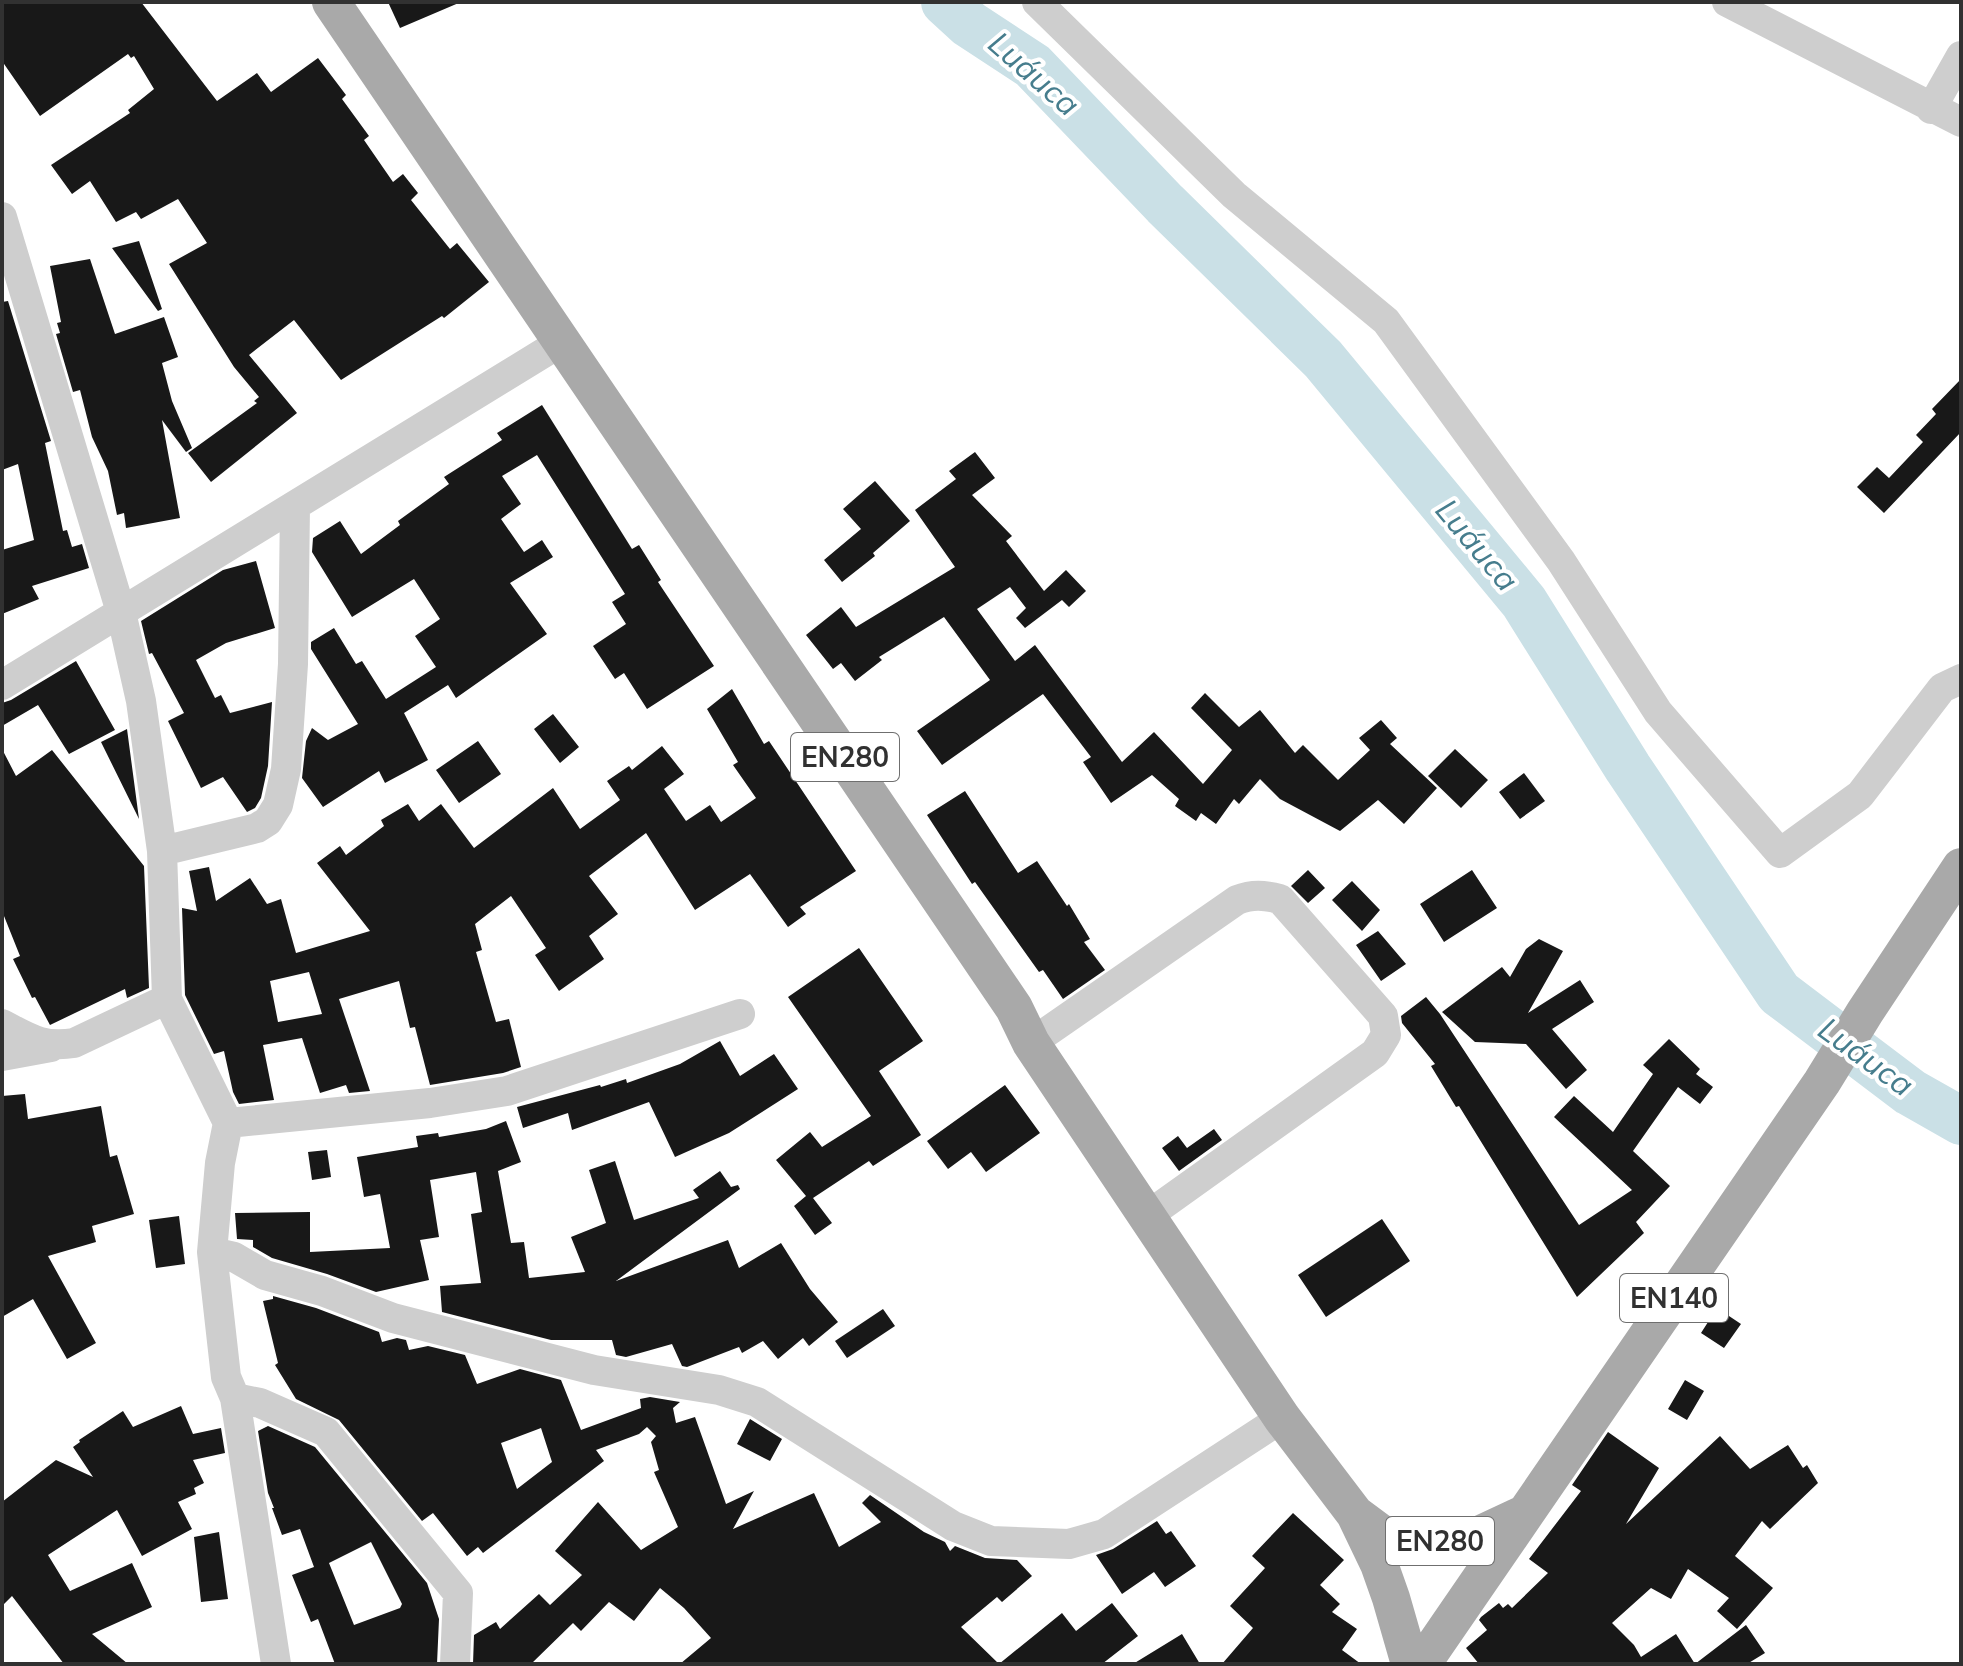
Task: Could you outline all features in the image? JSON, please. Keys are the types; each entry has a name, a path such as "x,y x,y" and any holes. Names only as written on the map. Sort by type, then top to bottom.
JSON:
{"main road":[{"name":"EN280","path":"331,2 1014,1008 1031,1043 1282,1418 1355,1514 1383,1575 1410,1664"},
{"name":"EN140","path":"1422,1664 1822,1082 1961,867"},
{"name":"EN280","path":"1355,1514 1382,1534 1441,1541 1479,1535 1526,1513"}],"street":[{"path":"1037,2 1234,195 1386,321 1561,561 1658,712 1780,853 1860,795 1942,688 1961,679"},
{"path":"1727,2 1961,122"},
{"path":"1931,109 1961,56"},
{"path":"2,217 121,612 141,701 162,851 167,999 228,1123 220,1163 212,1252 226,1377 235,1398 276,1664"},
{"path":"2,685 563,341"},
{"path":"162,851 257,828 268,821 278,805 286,769 293,664 295,506"},
{"path":"1031,1043 1237,900 1251,895 1280,899 1383,1016 1386,1035 1375,1053 1147,1216"},
{"path":"2,1056 74,1043 167,999"},
{"path":"228,1123 430,1103 507,1091 740,1014"},
{"path":"2,1024 42,1045 57,1046"},
{"path":"212,1252 234,1257 265,1275 322,1291 393,1318 594,1370 719,1390 757,1402 953,1526 991,1541 1069,1544 1104,1534 1282,1418"},
{"path":"235,1398 260,1403 326,1432 354,1464 458,1593 455,1664"}],"building":[{"path":"2,2 141,2 217,101 257,73 271,92 318,58 346,95 342,99 369,136 364,140 393,182 403,174 418,193 411,200 450,249 457,243 489,282 444,318 442,316 341,380 294,320 249,355 297,413 211,482 188,453 257,403 254,401 259,397 234,367 169,264 207,243 178,199 141,219 136,212 116,222 90,181 72,194 51,165 130,113 128,110 154,89 134,56 131,58 128,54 40,116 2,61"},
{"path":"388,2 461,2 400,28"},
{"path":"139,241 162,309 158,311 112,248"},
{"path":"90,259 115,334 164,317 178,357 162,363 172,401 192,448 186,452 162,420 180,518 126,528 124,513 117,515 108,471 92,437 80,390 73,392 56,334 60,333 57,323 61,322 50,266"},
{"path":"8,301 51,441 45,443 63,531 67,530 72,547 82,544 89,568 32,586 39,599 2,614 2,550 34,540 18,464 2,470 2,302"},
{"path":"1961,379 1961,432 1884,513 1857,487 1877,467 1889,478 1923,442 1916,435 1936,414 1932,409"},
{"path":"542,405 632,549 639,545 661,580 658,582 714,666 647,709 624,673 615,679 593,646 626,624 612,602 625,594 537,455 502,476 521,504 501,519 524,552 542,540 553,557 510,583 547,634 456,698 448,685 404,713 428,760 385,783 379,771 323,807 302,778 306,741 312,728 328,740 358,724 311,649 311,642 334,628 356,664 362,661 386,699 436,667 415,636 440,619 414,579 352,617 312,552 313,538 340,521 361,554 400,525 398,521 449,484 444,477 502,440 497,433"},
{"path":"975,452 995,478 972,495 1012,536 1006,541 1044,591 1066,570 1086,591 1069,607 1062,600 1025,628 1016,618 1026,608 1010,587 977,609 1015,661 1035,645 1122,762 1154,732 1203,784 1232,750 1191,708 1205,693 1239,727 1260,710 1295,753 1303,745 1338,780 1370,750 1359,738 1381,720 1397,738 1390,744 1437,788 1404,824 1378,800 1340,831 1280,799 1260,779 1239,804 1234,799 1216,824 1201,813 1196,821 1175,806 1179,799 1152,775 1111,803 1083,762 1091,757 1043,694 942,765 917,731 990,680 944,617 879,657 882,660 855,681 841,663 833,669 806,635 841,607 856,627 955,567 915,510 956,479 949,471"},
{"path":"875,481 910,521 873,553 875,556 842,582 824,560 861,529 843,509"},
{"path":"256,561 275,628 226,643 196,660 215,698 221,695 230,713 272,702 268,766 261,798 255,808 247,812 223,777 201,788 168,721 184,713 152,653 149,654 141,621 223,570"},
{"path":"76,661 115,730 69,754 38,705 2,726 2,703"},
{"path":"732,689 764,744 769,741 856,871 800,907 806,914 788,927 750,874 695,910 646,833 589,876 618,914 589,936 604,959 559,991 535,955 546,948 511,896 475,924 482,950 476,952 496,1022 509,1019 521,1067 430,1085 415,1027 410,1028 399,981 339,999 370,1091 349,1093 346,1085 320,1093 302,1038 263,1045 274,1100 239,1104 233,1092 224,1051 214,1054 185,995 182,908 197,911 189,871 209,867 216,901 250,878 267,904 281,899 296,953 370,931 317,863 340,846 346,855 384,826 381,820 408,804 419,821 441,804 474,848 553,788 580,829 620,800 607,781 629,766 632,770 662,746 684,774 664,789 686,821 710,805 721,822 756,798 733,765 738,762 707,709","holes":["309,972 322,1014 278,1022 270,981"]},
{"path":"553,714 579,747 560,763 534,729"},
{"path":"127,729 139,819 101,742"},
{"path":"478,741 501,774 459,803 436,770"},
{"path":"2,749 16,776 52,750 144,866 149,988 127,998 125,989 50,1025 35,997 32,998 13,959 20,956 2,911"},
{"path":"1455,749 1488,780 1461,808 1428,776"},
{"path":"1524,773 1545,801 1520,819 1499,792"},
{"path":"965,791 1018,873 1037,861 1067,906 1069,904 1090,939 1084,942 1105,970 1063,999 1043,970 1039,972 975,882 972,884 927,815"},
{"path":"1308,870 1325,888 1308,903 1291,886"},
{"path":"1472,870 1497,908 1444,942 1420,904"},
{"path":"1352,881 1380,910 1362,931 1332,900"},
{"path":"1378,931 1406,964 1381,981 1356,945"},
{"path":"1539,939 1563,951 1528,1013 1580,980 1594,1002 1552,1029 1587,1070 1566,1089 1526,1044 1475,1042 1442,1012 1502,967 1510,977 1526,949"},
{"path":"859,948 923,1041 879,1071 921,1135 873,1166 869,1161 813,1198 832,1223 815,1235 794,1206 806,1196 776,1160 810,1132 822,1147 871,1116 788,997"},
{"path":"1426,997 1579,1225 1632,1190 1554,1117 1574,1096 1613,1132 1653,1074 1643,1065 1669,1039 1700,1069 1696,1074 1713,1087 1700,1104 1678,1087 1633,1151 1670,1186 1636,1222 1644,1233 1577,1297 1431,1066 1435,1064 1402,1023 1401,1016"},
{"path":"720,1041 740,1076 774,1054 798,1089 729,1133 675,1157 649,1102 572,1130 568,1113 523,1128 517,1107 626,1079 627,1083 680,1064"},
{"path":"1005,1085 1040,1133 986,1172 971,1152 948,1169 927,1141"},
{"path":"25,1094 28,1119 101,1106 110,1157 117,1155 134,1214 92,1226 96,1242 48,1256 96,1343 67,1359 33,1299 2,1317 2,1096"},
{"path":"506,1121 521,1162 498,1171 511,1243 524,1242 529,1278 585,1272 571,1237 606,1223 589,1170 615,1161 634,1220 699,1198 693,1190 720,1171 731,1187 738,1185 740,1189 616,1281 728,1240 739,1268 781,1243 810,1289 838,1322 809,1346 803,1338 778,1359 763,1341 742,1353 739,1347 687,1367 682,1366 672,1344 626,1357 616,1355 612,1340 551,1340 442,1312 440,1286 481,1283 471,1214 482,1212 476,1172 430,1180 439,1237 420,1240 429,1280 376,1292 272,1258 253,1247 253,1240 237,1239 235,1213 310,1212 310,1252 390,1248 380,1194 364,1197 357,1157 418,1147 416,1136 438,1133 439,1137 486,1129"},
{"path":"1214,1129 1222,1140 1179,1171 1162,1148 1178,1136 1187,1148"},
{"path":"327,1150 331,1177 312,1180 308,1152"},
{"path":"179,1216 185,1264 156,1268 149,1220"},
{"path":"1382,1219 1410,1261 1326,1317 1298,1275"},
{"path":"273,1296 316,1308 379,1332 382,1342 397,1338 406,1340 409,1350 428,1346 465,1355 477,1384 520,1369 561,1380 581,1430 641,1408 640,1399 650,1397 680,1402 673,1408 676,1423 695,1417 726,1504 754,1491 733,1529 814,1493 839,1547 881,1522 862,1503 870,1495 924,1532 945,1542 950,1551 955,1546 985,1558 1017,1560 1032,1576 1002,1602 997,1597 961,1627 999,1664 680,1664 711,1638 684,1608 660,1588 634,1621 609,1602 581,1631 573,1623 531,1664 473,1664 474,1635 496,1622 500,1629 539,1594 550,1605 582,1575 555,1551 598,1502 641,1550 678,1527 654,1472 659,1470 651,1442 656,1436 647,1427 639,1434 596,1450 604,1461 483,1553 478,1547 467,1556 433,1513 422,1521 339,1420 296,1399 275,1365 278,1363 263,1301 273,1299","holes":["541,1428 552,1462 517,1489 501,1443"]},
{"path":"1717,1308 1741,1324 1724,1348 1701,1333"},
{"path":"883,1309 895,1326 847,1358 835,1341"},
{"path":"1685,1380 1704,1391 1687,1420 1668,1409"},
{"path":"181,1406 193,1434 221,1428 225,1453 193,1460 204,1483 194,1488 196,1494 178,1502 192,1529 142,1556 117,1510 48,1555 70,1591 132,1563 152,1607 92,1634 128,1664 64,1664 12,1596 2,1606 2,1502 56,1460 93,1477 73,1447 123,1411 133,1427"},
{"path":"750,1419 782,1439 770,1461 737,1444"},
{"path":"268,1426 315,1447 427,1583 439,1619 437,1664 335,1664 318,1619 311,1622 292,1575 314,1567 300,1529 282,1535 268,1493 258,1431","holes":["371,1542 402,1604 400,1608 354,1625 329,1563"]},
{"path":"1608,1432 1659,1468 1626,1524 1720,1436 1750,1469 1788,1445 1803,1468 1807,1465 1818,1483 1770,1529 1762,1521 1735,1556 1773,1588 1737,1629 1717,1611 1729,1598 1688,1569 1671,1599 1651,1588 1612,1623 1634,1645 1641,1657 1676,1634 1695,1664 1479,1664 1466,1648 1487,1630 1479,1620 1499,1603 1503,1608 1508,1604 1512,1608 1548,1573 1529,1559 1581,1491 1572,1485"},
{"path":"1293,1513 1344,1560 1320,1585 1340,1604 1332,1612 1357,1629 1342,1650 1361,1664 1222,1664 1253,1628 1230,1606 1265,1568 1252,1556"},
{"path":"1157,1521 1166,1534 1171,1531 1196,1566 1165,1587 1154,1572 1122,1594 1096,1555 1113,1549"},
{"path":"219,1532 228,1599 201,1602 194,1537"},
{"path":"1112,1603 1138,1636 1102,1664 999,1664 1062,1613 1076,1631"},
{"path":"1746,1625 1765,1653 1747,1664 1695,1664"},
{"path":"1182,1634 1200,1664 1133,1664"}],"waterway":[{"name":"Luáuca","path":"945,2 969,24 1033,66 1165,204 1323,359 1524,602 1628,768 1779,993 1910,1092 1961,1121"}]}
